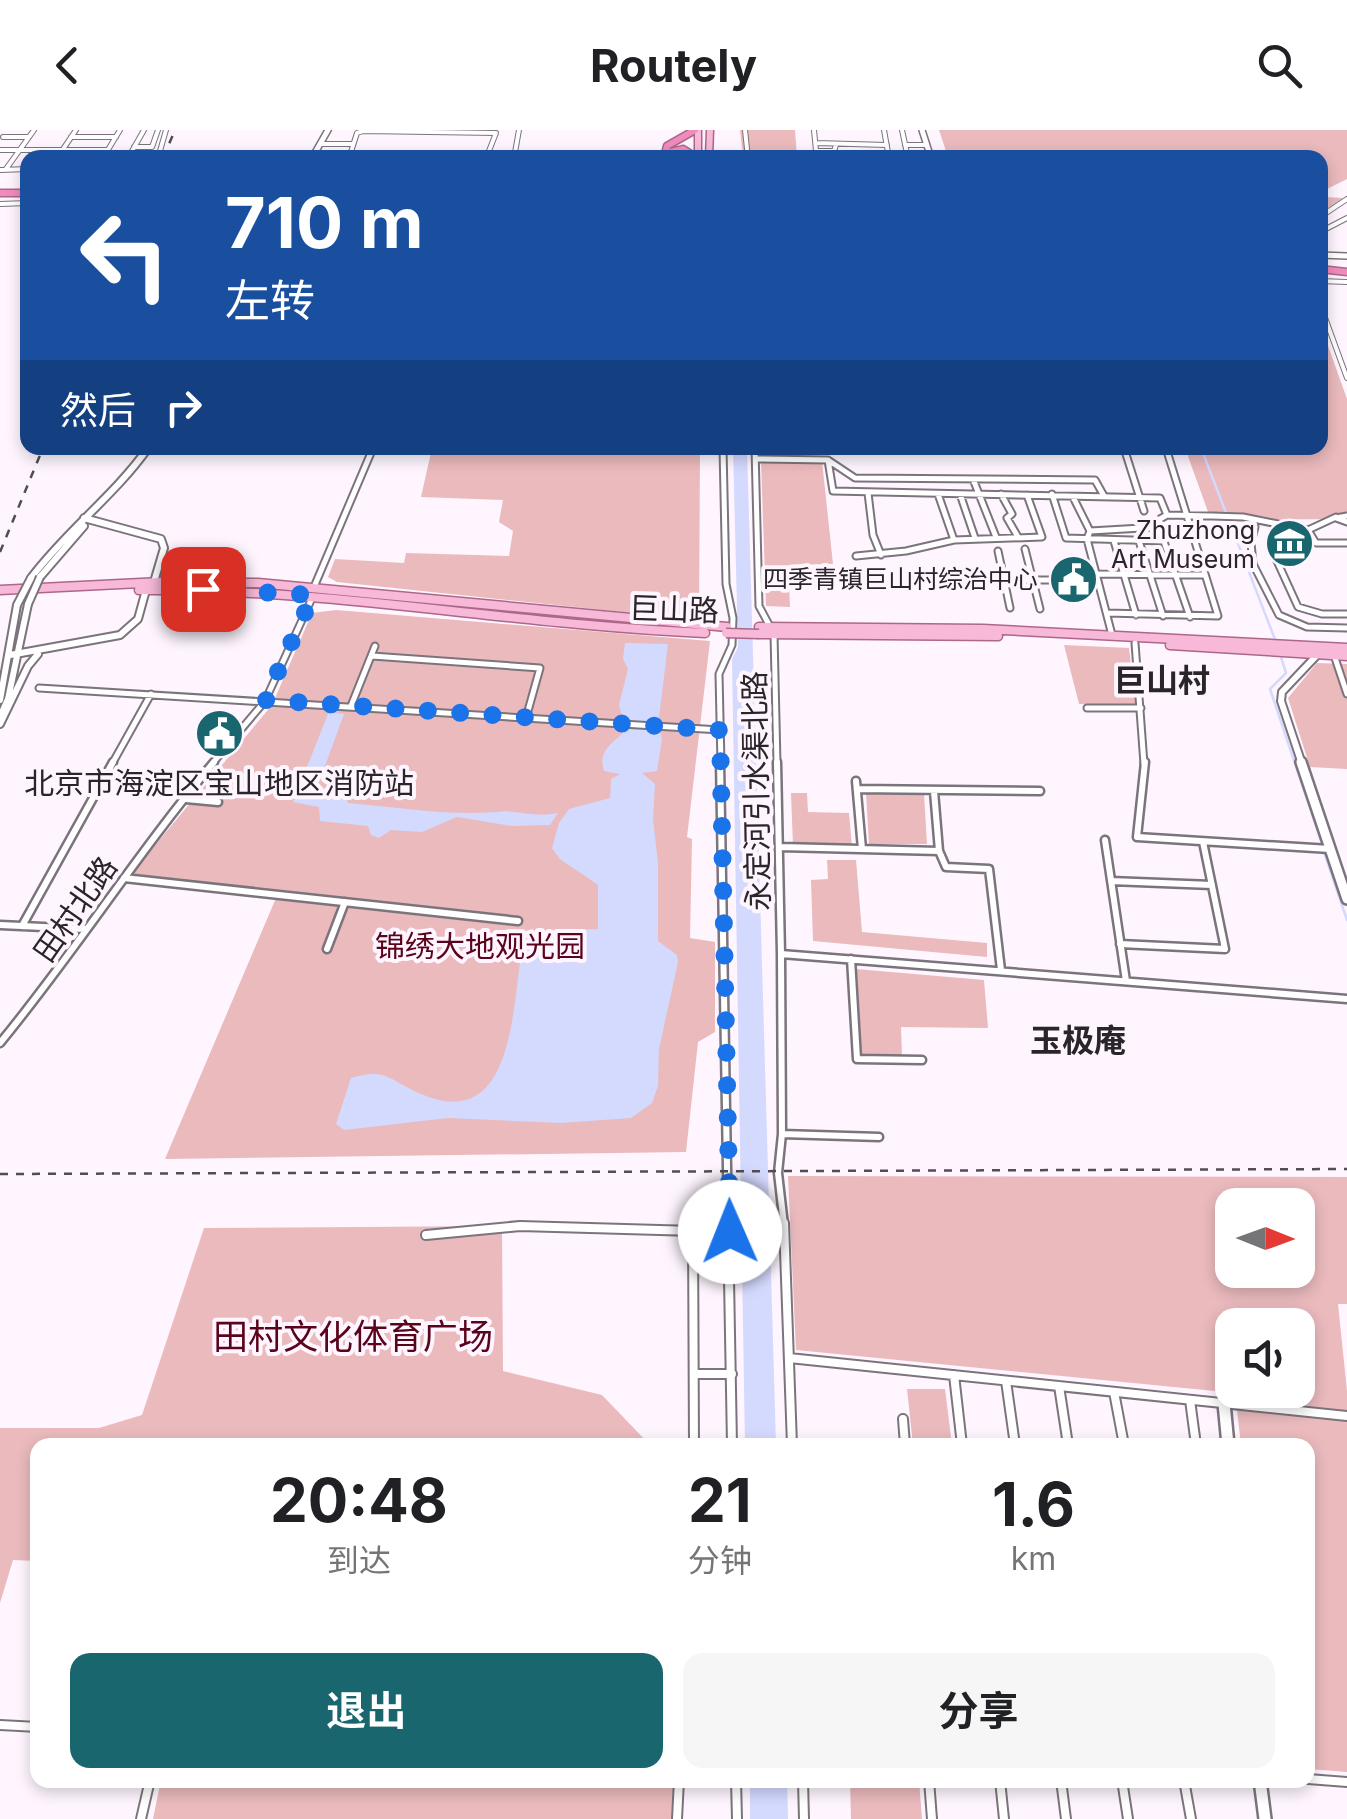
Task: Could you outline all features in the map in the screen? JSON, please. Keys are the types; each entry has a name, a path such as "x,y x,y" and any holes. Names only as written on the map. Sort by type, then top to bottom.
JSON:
{"highway":[{"path":"666,150 667,146 703,132"}],"main road":[{"path":"316,150 326,130"},
{"path":"925,130 929,150"},
{"path":"0,721 14,655 17,605 54,546 131,481 147,455"},
{"path":"87,519 161,539 164,548 154,582"},
{"path":"0,700 35,577"},
{"name":"巨山路","path":"0,593 154,582 313,591 624,630 983,629 1267,648"},
{"path":"14,655 109,640 126,632 138,619 146,590"},
{"name":"巨山路","path":"0,593 313,591"},
{"name":"巨山路","path":"774,631 1300,650 1347,648"},
{"path":"0,721 12,707 28,661 44,650"},
{"path":"1318,650 1282,692 1281,701 1347,899"},
{"name":"巨山路","path":"1318,650 1347,656"},
{"path":"1224,1408 1227,1438"},
{"path":"1261,1788 1264,1819"}],"street":[{"path":"2,137 8,130"},
{"path":"3,169 34,130"},
{"path":"62,150 76,130"},
{"path":"0,158 3,150 107,150 120,130"},
{"path":"133,149 144,130"},
{"path":"133,149 152,147 158,130"},
{"path":"884,130 888,150"},
{"path":"902,130 906,150"},
{"path":"351,150 362,131 496,133 489,150"},
{"path":"2,137 29,137"},
{"path":"71,137 117,139"},
{"path":"128,140 139,139"},
{"path":"320,144 352,144"},
{"path":"834,150 836,145 887,145"},
{"path":"905,145 926,145"},
{"path":"133,149 142,150"},
{"path":"1328,326 1347,378"},
{"name":"田村北路","path":"0,1043 59,971 184,799 265,700 370,455"},
{"path":"723,455 726,584 733,618 732,646 718,674 732,1438"},
{"path":"756,455 760,606 774,631"},
{"path":"1126,455 1144,511"},
{"path":"1108,613 1218,616 1185,520 1188,516 1168,455"},
{"path":"756,460 828,460 854,478 1095,480 1104,497"},
{"path":"828,460 833,492 1160,498 1167,515"},
{"path":"973,479 996,536"},
{"path":"868,493 873,536 881,555"},
{"path":"938,494 943,518 954,540"},
{"path":"960,494 975,538"},
{"path":"1001,494 1012,514 1007,518 1018,537"},
{"path":"1052,494 1066,538 1164,541"},
{"path":"856,556 881,555 954,540 1042,537 1027,495"},
{"path":"1074,497 1090,531 1087,539 1112,635"},
{"path":"1190,616 1159,527 1160,519 1167,515 1236,516 1308,530 1343,519 1347,539 1316,543 1308,530"},
{"path":"1252,519 1252,564 1274,608 1287,618 1316,628 1347,628"},
{"path":"1090,531 1159,527"},
{"path":"1114,540 1136,615"},
{"path":"1139,541 1162,616"},
{"path":"1024,549 1040,610"},
{"path":"1272,550 1298,607 1322,614 1347,614"},
{"path":"998,551 1010,608"},
{"path":"1098,574 1203,575"},
{"path":"987,580 1060,580"},
{"name":"永定河引水渠北路","path":"774,631 781,954"},
{"path":"1136,643 1146,760 1134,832 1137,837 1330,849"},
{"path":"350,706 376,646"},
{"path":"1334,655 1347,694"},
{"path":"372,656 540,668 526,718"},
{"path":"39,688 720,730"},
{"path":"22,926 151,694"},
{"path":"1087,708 1142,708"},
{"path":"862,849 857,785 934,791 1040,791"},
{"path":"934,791 939,851 946,867 989,869 1001,970"},
{"path":"184,799 218,802"},
{"path":"1105,840 1126,981"},
{"path":"1120,944 1225,950 1203,842"},
{"path":"780,847 939,851"},
{"path":"123,878 518,921"},
{"path":"1111,880 1212,885"},
{"path":"327,949 345,902"},
{"path":"0,925 88,929"},
{"path":"792,1438 783,1208 778,1173 782,1134 781,954 1347,999"},
{"path":"851,959 857,1060 922,1060"},
{"path":"782,1134 880,1136"},
{"path":"426,1235 520,1226 730,1232"},
{"path":"693,1230 694,1438"},
{"path":"789,1358 1215,1402"},
{"path":"694,1374 732,1374"},
{"path":"954,1375 961,1438"},
{"path":"1006,1381 1014,1438"},
{"path":"1060,1386 1067,1438"},
{"path":"1114,1392 1123,1438"},
{"path":"1190,1400 1195,1438"},
{"path":"1271,1408 1347,1416"},
{"path":"903,1419 904,1438"},
{"path":"0,1725 30,1727"},
{"path":"1315,1780 1347,1782"},
{"path":"141,1819 148,1788"},
{"path":"677,1819 679,1788"},
{"path":"736,1788 737,1819"},
{"path":"802,1788 804,1819"},
{"path":"930,1788 932,1819"},
{"path":"1001,1788 1004,1819"},
{"path":"1061,1788 1066,1819"},
{"path":"1123,1788 1128,1819"},
{"path":"1185,1788 1191,1819"}],"green space":[{"path":"740,130 795,130 796,150 742,150"},
{"path":"939,130 1347,130 1347,179 1328,188 1328,150 946,150"},
{"path":"1328,197 1343,198 1328,208"},
{"path":"1328,346 1347,399 1347,519 1211,520 1188,455 1328,455"},
{"path":"430,455 700,455 699,620 337,582 328,577 335,559 404,563 406,553 509,556 513,531 499,522 503,500 421,497"},
{"path":"822,461 833,564 788,565 790,607 766,606 761,462"},
{"name":"锦绣大地观光园","path":"336,610 710,641 687,837 692,839 690,938 715,942 715,1032 698,1042 686,1152 165,1159 279,891 131,874 272,705 312,613"},
{"path":"1064,645 1129,648 1136,706 1079,704"},
{"path":"1317,663 1347,664 1347,769 1310,767 1288,698"},
{"path":"791,793 807,793 808,812 849,813 852,847 793,846"},
{"path":"866,793 924,794 927,844 869,844"},
{"path":"827,860 856,860 862,932 987,943 987,957 813,941 811,880 828,879"},
{"path":"856,969 984,980 988,1028 901,1027 902,1056 861,1056"},
{"path":"788,1176 1347,1177 1347,1304 1338,1304 1347,1391 1347,1772 1315,1770 1315,1438 1240,1438 1237,1408 1315,1408 1315,1308 1215,1308 1215,1391 796,1350"},
{"name":"田村文化体育广场","path":"502,1226 503,1371 602,1395 643,1438 30,1438 30,1561 13,1560 0,1603 0,1428 99,1428 142,1415 204,1228"},
{"path":"907,1389 945,1389 951,1438 912,1438"},
{"path":"159,1788 681,1788 681,1819 153,1819"},
{"path":"850,1788 920,1788 922,1819 851,1819"}],"water":[{"path":"733,455 747,455 776,1438 745,1438 732,659 738,647"},
{"path":"625,643 668,644 657,771 642,773 655,784 658,941 677,955 678,962 652,1103 631,1118 561,1123 448,1118 344,1130 336,1124 351,1078 381,1075 421,1094 452,1102 475,1096 491,1081 503,1058 522,949 545,931 598,929 598,885 560,859 552,848 559,823 569,809 610,798 611,779 620,774 604,771 602,763 605,752 625,730 619,705 628,669 623,659"},
{"path":"328,714 344,714 318,785 325,788 340,774 346,774 348,783 343,791 348,803 441,812 558,813 550,825 512,826 457,817 422,832 391,830 379,838 371,835 368,826 320,821 319,807 293,802"},
{"path":"750,1788 787,1788 788,1819 750,1819"}],"waterway":[{"path":"1204,455 1276,642"},
{"path":"1280,654 1286,673 1270,689 1322,844"},
{"path":"1324,852 1347,920"}],"railway":[{"path":"166,150 175,130"},
{"path":"0,552 40,455"},
{"path":"0,1174 1347,1169"}],"place":[{"name":"Zhuzhong Art Museum","path":"1290,544"},
{"name":"四季青镇巨山村综治中心","path":"1073,579"},
{"name":"北京市海淀区宝山地区消防站","path":"219,734"}],"district":[{"name":"巨山村","path":"1162,680"},
{"name":"玉极庵","path":"1078,1040"}],"route":[{"path":"203,589 313,595 265,700 720,730 730,1232"}]}
